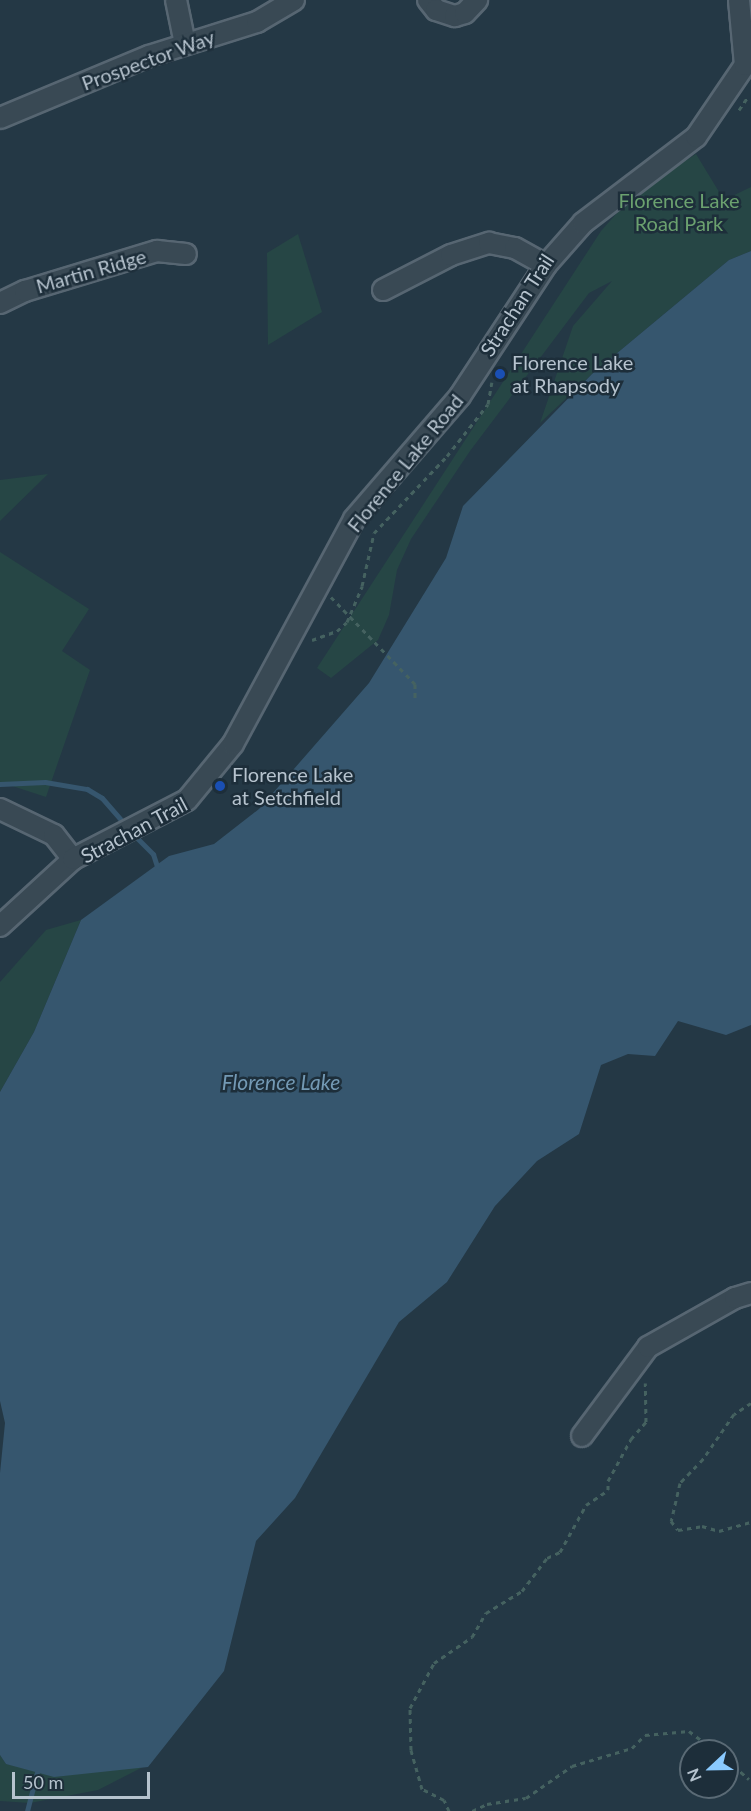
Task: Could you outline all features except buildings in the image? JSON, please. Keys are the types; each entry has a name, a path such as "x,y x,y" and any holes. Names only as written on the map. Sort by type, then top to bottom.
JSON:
{"street":[{"path":"176,0 185,44"},
{"name":"Prospector Way","path":"0,118 185,44 257,22 294,0"},
{"path":"428,0 436,10 455,16 465,13 477,0"},
{"name":"Florence Lake Road","path":"0,926 73,859 187,800 233,744 319,588 354,519 460,396 546,266 582,223 696,137 745,65 739,0"},
{"path":"383,290 451,255 489,243 515,248 546,266"},
{"name":"Martin Ridge","path":"0,303 25,291 157,251 186,254"},
{"path":"0,809 54,835 73,859"},
{"path":"582,1436 648,1347 735,1298 751,1293"}],"path":[{"path":"732,119 748,95"},
{"name":"Strachan Trail","path":"351,617 374,533 447,456 488,404 492,371"},
{"path":"319,588 351,617 415,684 415,699"},
{"path":"308,645 337,631 351,617"},
{"path":"449,1811 444,1800 422,1789 411,1750 410,1708 434,1663 472,1637 486,1613 522,1591 547,1558 560,1552 586,1505 608,1490 612,1473 631,1439 646,1422 646,1385 632,1368"},
{"path":"751,1403 734,1414 703,1459 680,1483 671,1521 678,1530 702,1526 719,1531 751,1522"},
{"path":"472,1811 487,1804 526,1798 572,1766 632,1748 645,1735 690,1731 700,1739"},
{"path":"739,1770 749,1779"}],"green space":[{"name":"Florence Lake Road Park","path":"696,154 724,200 751,187 751,251 729,260 592,374 540,423 573,326 612,281 589,293 470,451 411,539 397,570 389,615 378,640 331,678 317,668 601,231 633,195"},
{"path":"298,234 322,312 268,345 267,253"},
{"path":"48,474 0,521 0,480"},
{"path":"0,552 89,609 62,651 90,670 46,797 0,782"},
{"path":"81,920 34,1032 0,1092 0,982 46,930"},
{"path":"0,1755 6,1764 100,1770 143,1767 98,1790 30,1803 0,1801"}],"water":[{"name":"Florence Lake","path":"751,251 751,1025 726,1035 678,1021 655,1056 628,1054 601,1065 579,1134 537,1161 495,1206 447,1282 399,1322 295,1498 256,1541 224,1671 148,1767 54,1777 6,1764 0,1755 0,1473 5,1423 0,1401 0,1092 34,1032 81,920 169,856 214,844 259,809 369,683 446,558 463,506 592,374 729,260"}],"waterway":[{"path":"0,784 45,782 87,789 102,798 126,826"},
{"path":"132,833 153,854 157,866"},
{"path":"27,1811 37,1772"}],"place":[{"name":"Florence Lake at Rhapsody","path":"500,374"},
{"name":"Florence Lake at Setchfield","path":"220,786"}]}
